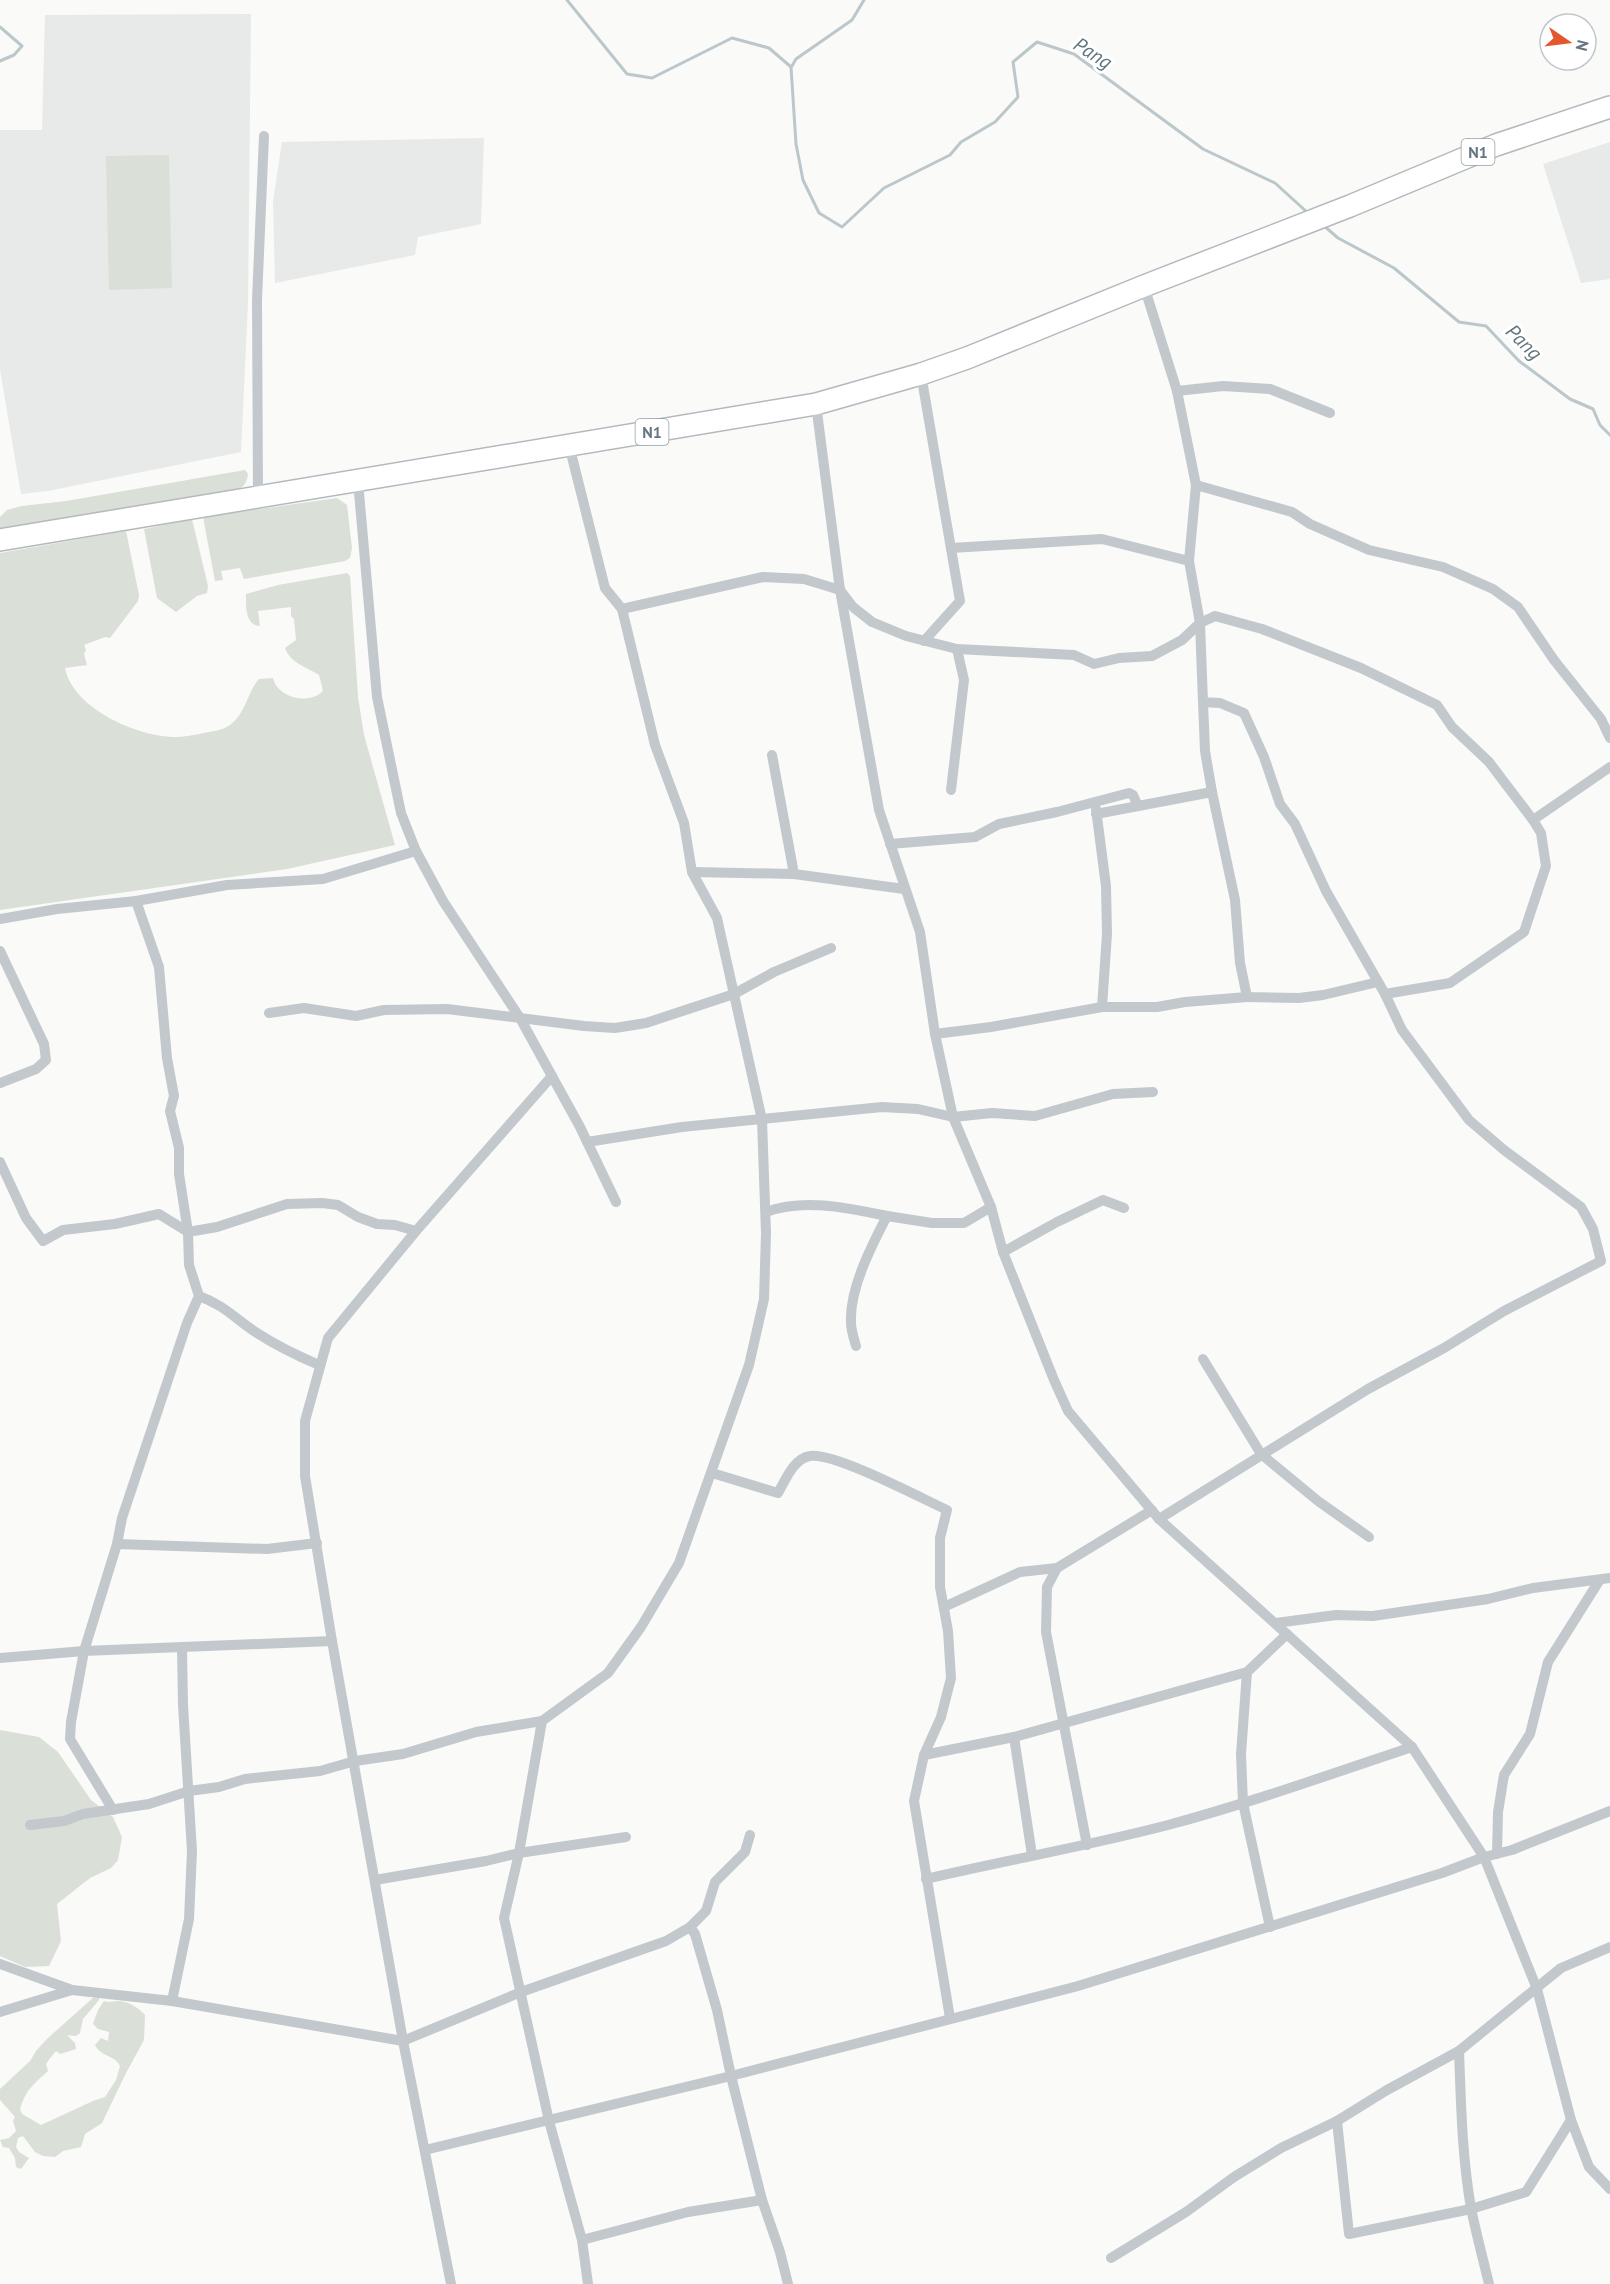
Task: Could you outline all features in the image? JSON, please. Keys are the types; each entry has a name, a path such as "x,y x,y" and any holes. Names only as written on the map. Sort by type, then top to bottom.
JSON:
{"highway":[{"name":"N1","path":"0,540 816,404 921,374 967,358 1144,285 1350,206 1496,145 1610,107"}],"street":[{"path":"258,497 257,300 264,136"},
{"path":"1144,285 1177,391 1196,485 1189,561 1200,623 1205,751 1236,900 1240,963 1246,997"},
{"path":"921,374 960,601 924,641"},
{"path":"1177,391 1223,386 1269,389 1330,413"},
{"path":"816,404 840,590 879,810 920,932 934,1034 953,1117 991,1207 1003,1252 1054,1380 1068,1411 1159,1519 1412,1747 1484,1857 1537,1989 1571,2120 1589,2167 1610,2188"},
{"path":"30,1826 64,1821 83,1814 149,1804 189,1791 219,1787 245,1779 320,1771 355,1761 403,1754 476,1732 542,1721 608,1673 641,1627 679,1563 749,1365 764,1299 766,1212 762,1120 717,918 692,872 684,823 655,745 622,609 605,588 569,445"},
{"path":"358,481 377,697 401,813 416,851 443,901 520,1018 587,1142 616,1202"},
{"path":"1196,485 1292,512 1310,524 1369,550 1443,567 1492,590 1518,607 1554,660 1601,719 1610,738"},
{"path":"951,548 1102,539 1189,561"},
{"path":"622,609 763,577 804,579 840,590 853,607 872,622 924,641 957,649 1074,655 1094,664 1119,658 1152,656 1182,640 1200,623 1215,616 1262,629 1360,668 1437,705 1452,727 1489,762 1533,820 1541,833 1546,866 1524,932 1450,983 1385,994"},
{"path":"951,790 964,680 957,649"},
{"path":"1159,1519 1368,1389 1444,1348 1504,1311 1601,1261 1593,1229 1581,1207 1504,1150 1469,1120 1426,1065 1402,1030 1385,994 1326,891 1295,824 1280,804 1264,757 1244,713 1220,703 1203,702"},
{"path":"772,755 794,874"},
{"path":"1533,820 1610,767"},
{"path":"890,844 975,837 999,824 1096,808 1129,793 1133,795 1138,806 1212,792"},
{"path":"1096,808 1106,886 1107,934 1102,1007"},
{"path":"0,919 57,909 136,901 227,885 323,879 416,851"},
{"path":"692,872 794,874 904,889"},
{"path":"112,1810 70,1739 71,1722 84,1651 117,1544 122,1518 145,1444 187,1323 199,1296 189,1265 188,1232 179,1174 179,1148 170,1111 174,1096 167,1058 159,967 136,901"},
{"path":"269,1013 304,1008 356,1016 384,1010 447,1009 615,1028 646,1023 734,994 774,972 831,948"},
{"path":"0,951 44,1044 46,1060 36,1069 0,1083"},
{"path":"934,1034 991,1027 1102,1007 1157,1007 1194,1001 1246,997 1299,998 1323,995 1378,982"},
{"path":"451,2284 403,2041 332,1641 305,1476 305,1421 328,1338 416,1231 552,1076"},
{"path":"587,1142 682,1127 882,1107 918,1108 953,1117 992,1113 1035,1116 1113,1094 1153,1092"},
{"path":"0,1162 26,1218 43,1241 63,1230 115,1224 159,1214 188,1232 217,1227 287,1204 322,1203 338,1204 358,1217 377,1224 395,1224 416,1231"},
{"path":"1003,1252 1103,1200 1125,1208"},
{"path":"766,1212 805,1205 849,1208 932,1223 964,1223 991,1207"},
{"path":"856,1346 850,1323 853,1298 871,1246 887,1216"},
{"path":"199,1296 219,1303 256,1333 287,1351 320,1365"},
{"path":"1203,1359 1261,1454 1317,1501 1369,1536"},
{"path":"712,1473 777,1493 795,1464 809,1456 837,1460 947,1510 940,1538 940,1587 948,1630 951,1678 941,1717 924,1755 914,1801 950,2018"},
{"path":"944,1607 1020,1572 1057,1568 1152,1510"},
{"path":"117,1544 267,1549 317,1544"},
{"path":"1057,1568 1047,1587 1046,1632 1087,1845"},
{"path":"1276,1623 1336,1615 1373,1616 1488,1599 1533,1588 1604,1580"},
{"path":"1497,1854 1498,1812 1504,1774 1530,1734 1548,1662 1604,1580"},
{"path":"924,1755 1014,1737 1247,1672 1287,1634"},
{"path":"0,1658 84,1651 332,1641"},
{"path":"172,2001 189,1918 192,1851 183,1706 182,1648"},
{"path":"1247,1672 1241,1754 1243,1803 1270,1927"},
{"path":"542,1721 519,1853 504,1918 549,2121 582,2240 588,2284"},
{"path":"1014,1737 1032,1855"},
{"path":"926,1879 1087,1845 1168,1825 1243,1803 1412,1747"},
{"path":"425,2150 730,2076 1078,1986 1442,1874 1610,1810"},
{"path":"0,1964 72,1990 172,2001 403,2041 521,1992 666,1941 690,1927 706,1911 715,1882 745,1852 750,1835"},
{"path":"375,1880 519,1853 626,1837"},
{"path":"690,1927 695,1934 717,2010 730,2076 762,2200 780,2252 788,2284"},
{"path":"1112,2258 1186,2212 1243,2171 1281,2148 1337,2121 1387,2090 1459,2051 1562,1968 1610,1947"},
{"path":"0,2012 72,1990"},
{"path":"1459,2051 1461,2132 1472,2209 1489,2284"},
{"path":"1337,2121 1349,2234 1472,2209 1526,2192 1571,2120"},
{"path":"582,2240 687,2212 762,2200"}],"shaded area":[{"path":"251,14 248,303 241,452 48,491 21,494 0,370 0,130 42,130 45,15"},
{"path":"484,138 481,224 418,237 415,255 275,283 273,201 282,142"},
{"path":"1610,142 1610,279 1581,283 1543,164"},
{"path":"169,155 172,288 109,290 106,156"},
{"path":"245,470 248,474 246,483 234,492 0,530 0,517 7,510 22,506 66,501"},
{"path":"337,498 347,505 352,548 350,558 345,561 244,579 240,568 221,571 223,580 215,581 203,517"},
{"path":"192,519 208,586 207,593 197,596 176,612 157,598 144,529"},
{"path":"126,531 139,595 138,601 110,638 105,637 84,645 87,665 65,668 80,696 109,718 126,726 161,736 176,737 215,731 230,725 243,709 259,679 273,678 280,690 294,697 317,696 323,691 319,675 291,658 285,648 296,640 291,607 258,611 260,626 255,625 247,614 246,594 278,585 347,573 350,576 358,697 364,735 395,845 287,869 0,910 0,553"},
{"path":"0,1730 39,1737 58,1752 91,1800 113,1817 122,1837 118,1860 111,1868 90,1878 57,1904 61,1941 49,1966 25,1967 0,1956"},
{"path":"94,1997 99,2000 83,2019 80,2033 76,2036 67,2035 75,2043 76,2049 60,2054 55,2052 46,2064 48,2071 25,2096 20,2109 22,2114 41,2125 105,2097 116,2080 120,2066 95,2045 101,2038 108,2041 109,2032 98,2029 93,2024 104,2001 126,2002 143,2012 145,2015 144,2040 102,2123 85,2134 81,2147 63,2151 55,2157 43,2156 35,2152 23,2136 18,2138 16,2147 19,2152 29,2158 21,2169 16,2167 15,2158 9,2148 3,2147 0,2140 9,2138 16,2131 13,2121 15,2117 0,2100 0,2089 30,2061 48,2038"}],"waterway":[{"name":"Pang","path":"567,0 627,74 652,78 732,38 769,48 791,67 796,144 803,180 819,213 842,227 884,188 950,155 961,142 995,122 1018,97 1013,62 1037,42 1074,54 1203,149 1275,183 1308,213"},
{"path":"792,66 796,59 852,20 864,0"},
{"name":"Pang","path":"0,27 22,46 14,55 0,61"},
{"name":"Pang","path":"1323,225 1338,238 1394,268 1459,322 1486,326 1519,361 1570,399 1593,409 1600,425 1610,435"}]}
